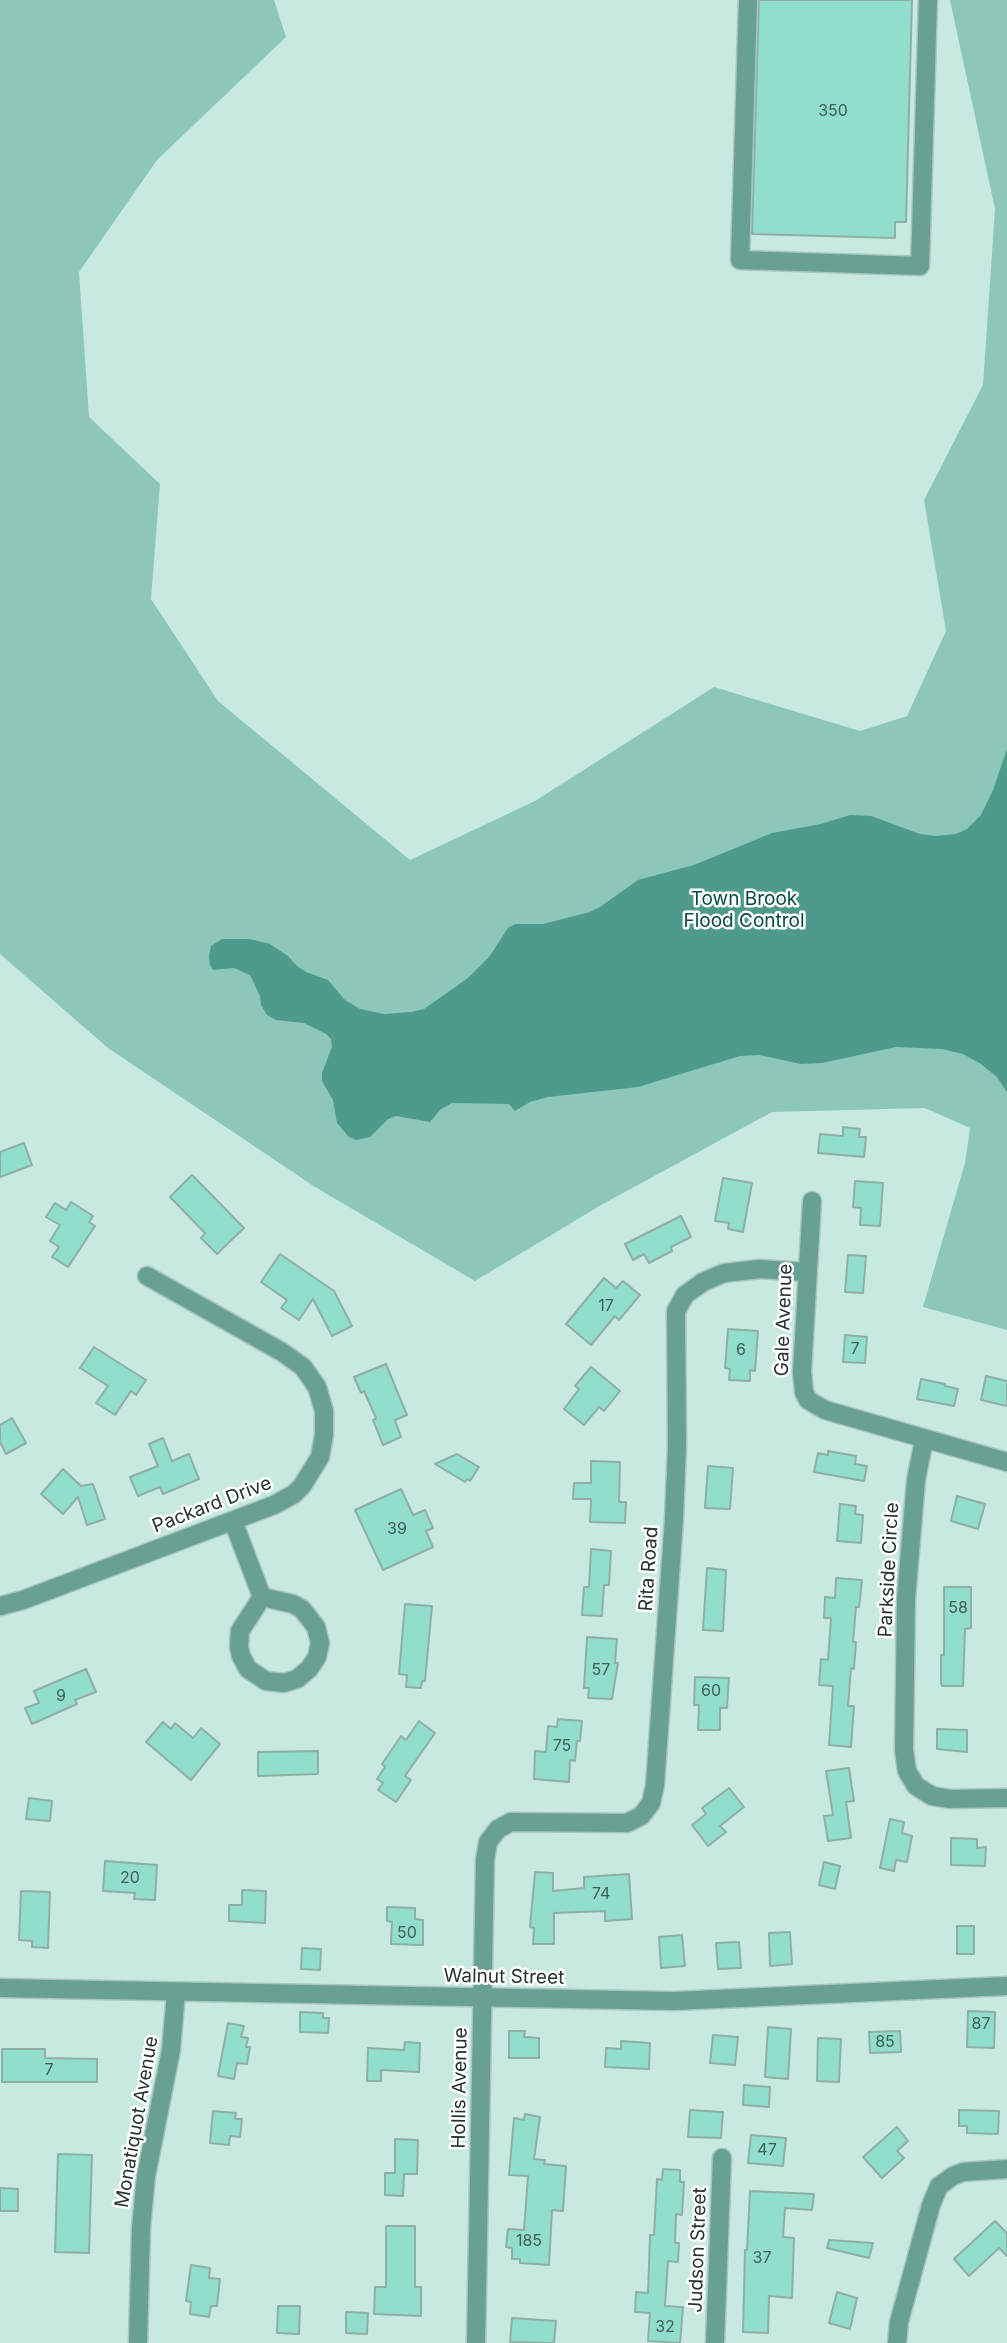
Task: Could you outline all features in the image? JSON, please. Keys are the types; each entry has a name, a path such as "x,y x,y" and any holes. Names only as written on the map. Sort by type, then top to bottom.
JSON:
{"street":[{"path":"748,0 740,260 920,266 928,0"},
{"name":"Gale Avenue","path":"812,1201 806,1272 802,1372 804,1392 808,1400 825,1410 924,1440"},
{"name":"Rita Road","path":"492,1835 504,1824 518,1821 627,1823 641,1816 651,1804 655,1785 674,1519 677,1446 676,1311 685,1295 703,1282 724,1273 760,1269 806,1272"},
{"name":"Packard Drive","path":"0,1606 23,1600 284,1500 294,1494 309,1477 320,1457 324,1423 321,1399 311,1376 293,1359 147,1276"},
{"path":"924,1440 1007,1462"},
{"name":"Parkside Circle","path":"924,1440 916,1480 906,1599 905,1761 910,1779 923,1792 941,1798 1007,1798"},
{"path":"233,1521 261,1597"},
{"path":"261,1597 293,1604 302,1609 316,1627 320,1643 317,1657 309,1669 297,1679 284,1683 266,1681 248,1669 241,1656 240,1631 261,1597"},
{"name":"Hollis Avenue","path":"476,2343 485,1860 492,1835"},
{"name":"Walnut Street","path":"0,1988 712,2001 1007,1986"},
{"name":"Monatiquot Avenue","path":"138,2343 141,2228 146,2176 171,2050 176,1992"},
{"name":"Judson Street","path":"715,2343 722,2158"},
{"path":"897,2343 899,2322 931,2204 939,2186 963,2172 1007,2169"}],"green space":[{"name":"Town Brook Flood Control","path":"0,0 274,0 286,37 157,160 79,272 89,417 160,484 151,599 218,701 410,860 535,801 714,687 860,731 907,716 946,631 924,500 983,385 995,209 950,0 1007,0 1007,1330 923,1307 965,1163 970,1128 925,1108 772,1112 601,1205 475,1281 315,1187 108,1048 0,954"}],"shaded area":[{"path":"1007,749 1007,1092 997,1077 981,1064 963,1054 942,1049 896,1047 822,1063 801,1064 759,1055 740,1056 638,1087 548,1097 530,1102 515,1111 509,1104 452,1103 440,1110 430,1122 396,1116 388,1119 370,1137 356,1140 349,1137 337,1123 333,1100 322,1081 322,1073 332,1047 331,1039 304,1023 276,1020 267,1015 250,975 234,968 213,970 210,965 211,946 222,939 249,939 270,944 306,972 328,980 345,1000 360,1009 384,1014 424,1009 468,978 489,957 508,928 515,924 543,924 590,912 638,880 694,865 772,833 821,824 850,815 871,816 920,834 956,834 967,829 981,815"}],"building":[{"path":"759,0 912,0 906,222 895,222 895,238 752,234"},
{"path":"843,1127 860,1129 859,1137 866,1137 864,1157 818,1153 820,1134 843,1136"},
{"path":"24,1143 32,1165 0,1177 0,1152"},
{"path":"192,1175 244,1228 217,1254 201,1238 205,1233 170,1197"},
{"path":"723,1178 752,1183 743,1232 728,1229 729,1223 715,1221"},
{"path":"855,1181 883,1183 880,1226 860,1225 861,1208 853,1207"},
{"path":"71,1202 93,1216 89,1222 95,1226 68,1267 52,1257 59,1247 50,1241 60,1225 46,1217 55,1203 66,1210"},
{"path":"681,1216 691,1237 649,1263 644,1254 633,1260 625,1244"},
{"path":"280,1254 334,1291 352,1326 332,1336 313,1299 299,1320 281,1308 287,1300 261,1282"},
{"path":"848,1255 866,1256 863,1293 845,1292"},
{"path":"604,1278 616,1288 623,1281 640,1295 619,1320 615,1316 591,1345 566,1324"},
{"path":"728,1329 758,1331 755,1371 750,1370 750,1381 729,1380 730,1369 725,1368"},
{"path":"845,1335 867,1337 865,1363 843,1362"},
{"path":"94,1347 146,1380 136,1395 131,1391 115,1415 96,1403 108,1386 80,1368"},
{"path":"386,1364 407,1415 395,1420 401,1437 383,1445 373,1420 376,1418 364,1391 361,1393 354,1377"},
{"path":"591,1367 620,1391 604,1411 599,1407 584,1425 564,1409 579,1389 575,1386"},
{"path":"986,1376 1007,1381 1007,1406 981,1400"},
{"path":"921,1379 958,1389 954,1406 917,1399"},
{"path":"12,1418 26,1443 6,1454 0,1442 0,1425"},
{"path":"163,1438 172,1461 189,1454 199,1479 163,1494 160,1487 138,1496 130,1477 158,1466 149,1444"},
{"path":"828,1451 856,1456 855,1464 867,1466 864,1481 814,1472 818,1453 828,1455"},
{"path":"457,1454 479,1467 470,1481 467,1479 465,1482 435,1464"},
{"path":"591,1461 620,1462 619,1502 626,1502 625,1523 590,1522 591,1499 573,1499 574,1483 591,1483"},
{"path":"708,1466 733,1468 730,1509 705,1508"},
{"path":"63,1469 81,1486 93,1484 105,1519 87,1525 78,1497 63,1514 41,1494"},
{"path":"401,1489 413,1515 425,1510 433,1528 426,1531 433,1547 383,1570 355,1510"},
{"path":"957,1496 985,1504 978,1529 951,1521"},
{"path":"840,1504 856,1506 855,1514 863,1515 861,1543 837,1541"},
{"path":"591,1549 611,1551 609,1585 604,1585 602,1616 582,1615 584,1587 589,1587"},
{"path":"707,1568 726,1570 723,1631 703,1630"},
{"path":"836,1578 862,1580 859,1607 856,1607 854,1669 851,1668 848,1706 854,1706 851,1747 829,1745 833,1686 819,1685 821,1659 828,1660 831,1618 824,1618 825,1597 835,1598"},
{"path":"944,1587 971,1587 971,1628 965,1629 963,1686 942,1686 941,1683 941,1655 944,1655"},
{"path":"405,1604 432,1606 425,1681 422,1681 421,1688 406,1687 407,1675 399,1674"},
{"path":"587,1637 617,1639 615,1663 618,1663 612,1699 588,1698 589,1688 584,1688"},
{"path":"86,1669 96,1692 75,1700 77,1704 32,1724 25,1708 39,1703 34,1691"},
{"path":"695,1677 729,1678 727,1708 720,1708 720,1730 698,1730 699,1705 694,1705"},
{"path":"558,1719 582,1721 575,1761 570,1760 569,1782 534,1779 535,1751 546,1752 548,1726 557,1727"},
{"path":"419,1721 435,1733 405,1776 411,1780 396,1802 378,1790 383,1783 377,1779 385,1767 382,1764 401,1736 406,1740"},
{"path":"163,1722 171,1729 175,1723 193,1738 201,1728 220,1744 191,1780 146,1742"},
{"path":"937,1729 967,1730 967,1752 937,1749"},
{"path":"318,1751 318,1774 258,1776 258,1752"},
{"path":"849,1768 854,1801 846,1802 851,1838 828,1841 824,1816 833,1815 826,1771"},
{"path":"729,1788 744,1807 720,1826 726,1832 708,1846 692,1825 706,1814 702,1808"},
{"path":"29,1798 52,1801 50,1821 26,1819"},
{"path":"890,1819 904,1822 902,1833 912,1836 907,1862 896,1860 894,1871 880,1868"},
{"path":"951,1838 977,1839 977,1848 986,1847 985,1866 951,1865"},
{"path":"105,1861 157,1865 155,1900 134,1899 135,1893 103,1891"},
{"path":"824,1862 840,1866 835,1889 819,1885"},
{"path":"535,1872 553,1873 553,1891 584,1888 584,1877 629,1874 632,1919 605,1921 605,1911 554,1913 554,1944 533,1944 534,1928 530,1927"},
{"path":"242,1890 266,1891 265,1923 229,1921 229,1905 242,1905"},
{"path":"21,1891 50,1892 48,1948 32,1947 32,1941 19,1940"},
{"path":"387,1907 415,1908 415,1919 423,1920 423,1945 391,1944 392,1922 387,1921"},
{"path":"957,1926 974,1926 974,1954 957,1954"},
{"path":"790,1932 792,1964 770,1966 769,1933"},
{"path":"682,1935 685,1966 661,1968 659,1937"},
{"path":"739,1942 741,1968 718,1969 716,1943"},
{"path":"302,1948 321,1949 320,1970 301,1969"},
{"path":"968,2011 995,2012 994,2048 967,2047"},
{"path":"300,2012 323,2013 323,2018 329,2018 328,2033 300,2032"},
{"path":"228,2023 244,2026 241,2037 248,2038 246,2047 250,2047 247,2064 237,2063 234,2079 218,2076"},
{"path":"768,2027 791,2029 788,2079 765,2077"},
{"path":"509,2031 525,2031 524,2037 539,2038 539,2058 509,2058"},
{"path":"900,2031 901,2052 870,2053 869,2032"},
{"path":"713,2035 738,2037 735,2065 710,2063"},
{"path":"818,2038 841,2039 839,2082 817,2081"},
{"path":"621,2041 650,2043 649,2069 605,2067 606,2048 621,2049"},
{"path":"405,2042 420,2043 419,2072 381,2070 381,2081 367,2081 368,2048 404,2050"},
{"path":"2,2049 45,2049 45,2058 97,2059 97,2082 2,2082"},
{"path":"744,2085 770,2087 769,2107 743,2105"},
{"path":"690,2110 723,2112 721,2138 688,2137"},
{"path":"959,2110 999,2111 998,2134 967,2133 967,2126 959,2126"},
{"path":"213,2111 236,2113 235,2119 242,2119 240,2137 230,2136 229,2145 210,2143"},
{"path":"525,2114 540,2117 534,2159 545,2160 544,2164 566,2166 563,2211 552,2210 549,2265 520,2263 520,2259 512,2259 512,2248 506,2247 508,2229 524,2230 528,2176 509,2175 514,2118 524,2120"},
{"path":"897,2127 908,2141 897,2151 904,2158 882,2178 863,2157"},
{"path":"751,2135 786,2138 783,2166 748,2163"},
{"path":"395,2139 418,2140 417,2174 404,2174 403,2196 385,2195 385,2173 395,2173"},
{"path":"58,2154 92,2155 89,2253 55,2252"},
{"path":"663,2169 680,2170 680,2182 684,2182 682,2215 676,2214 675,2243 679,2243 678,2262 668,2261 665,2306 683,2307 680,2343 648,2341 650,2313 635,2312 636,2292 648,2293 650,2235 654,2235 657,2179 662,2180"},
{"path":"0,2188 18,2189 18,2211 0,2211"},
{"path":"750,2191 814,2194 812,2210 785,2208 783,2237 794,2238 792,2298 769,2296 768,2333 743,2332"},
{"path":"995,2221 1007,2233 1007,2256 999,2248 969,2276 954,2259"},
{"path":"386,2226 415,2226 415,2287 421,2287 421,2316 374,2314 375,2287 386,2287"},
{"path":"829,2240 873,2243 869,2258 827,2248"},
{"path":"191,2265 210,2268 209,2278 220,2279 217,2306 211,2306 209,2317 190,2314 191,2302 186,2301"},
{"path":"837,2292 857,2298 850,2329 829,2323"},
{"path":"278,2306 300,2306 299,2334 277,2333"},
{"path":"346,2312 368,2313 367,2334 346,2333"},
{"path":"512,2318 556,2321 554,2343 510,2342"}]}
